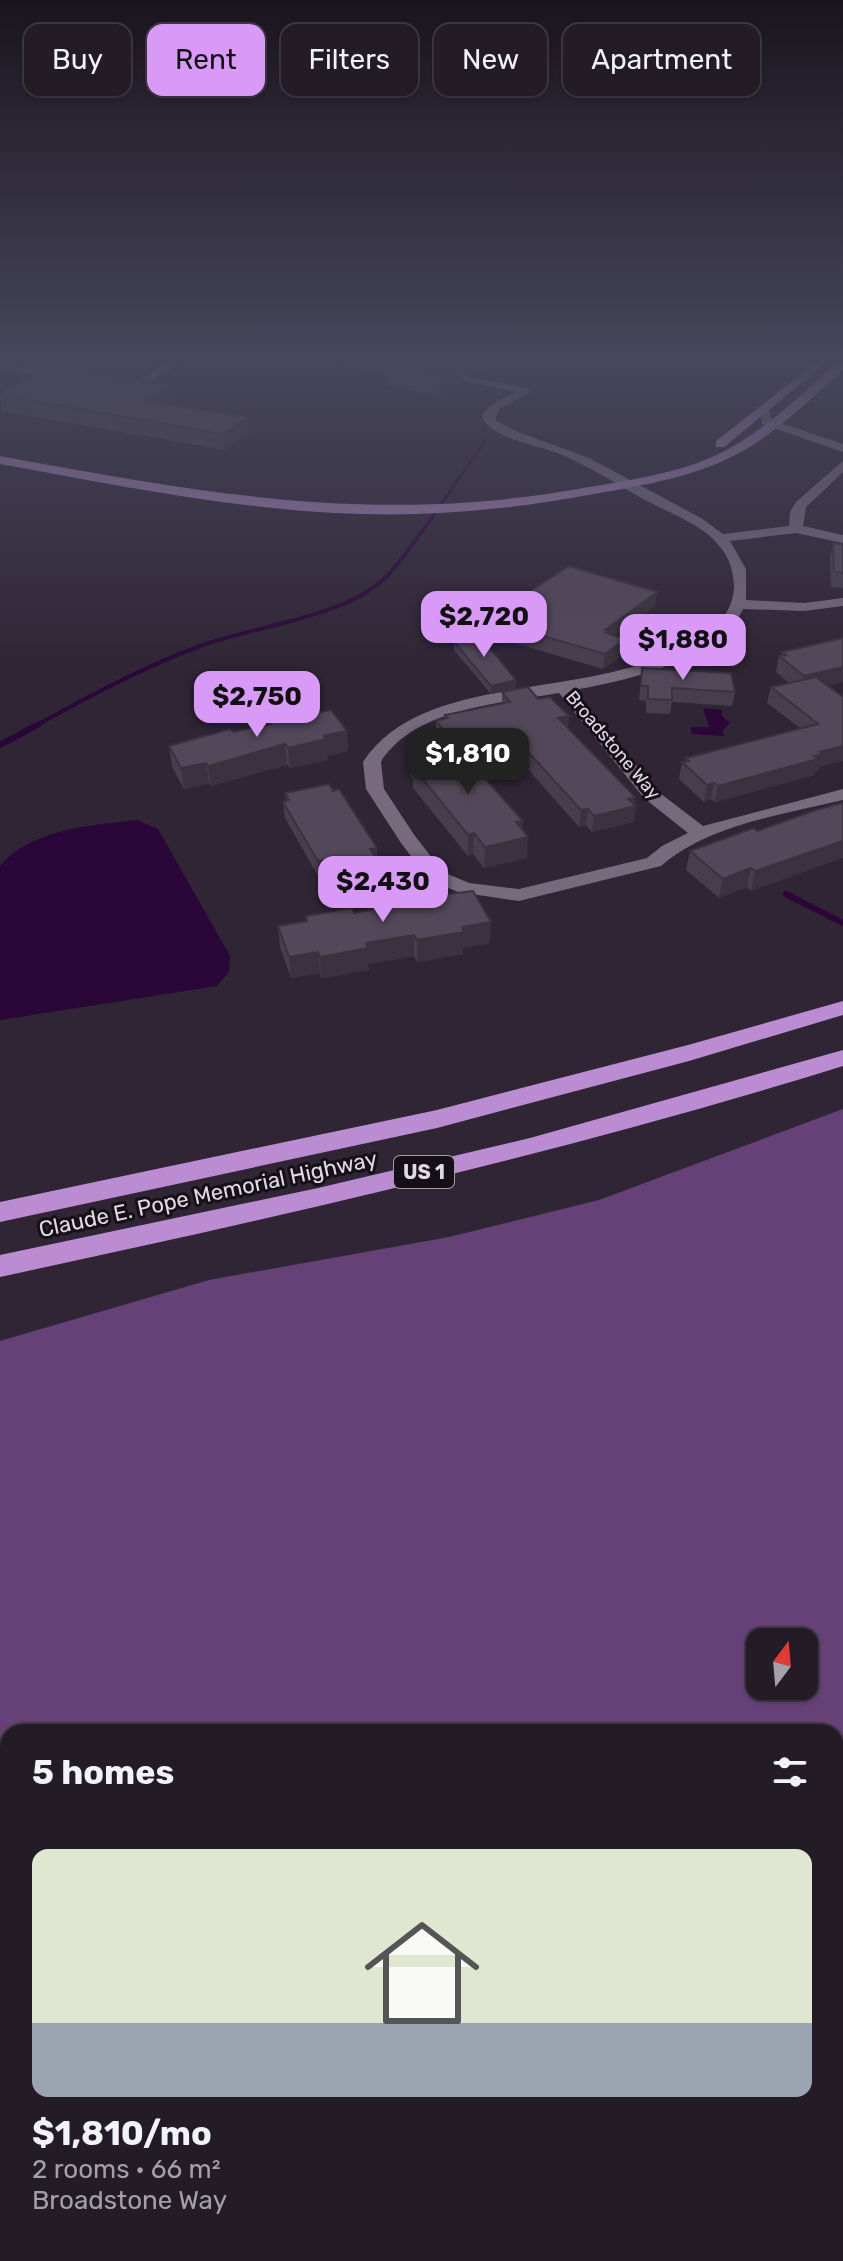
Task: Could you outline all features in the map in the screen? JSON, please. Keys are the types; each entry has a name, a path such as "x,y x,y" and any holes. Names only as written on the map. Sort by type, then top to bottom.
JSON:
{"highway":[{"name":"US 1","path":"0,1212 437,1119 586,1081 843,1008"},
{"name":"Claude E. Pope Memorial Highway","path":"0,1266 325,1196 586,1133 843,1058"}],"main road":[{"path":"14,463 195,495 351,510 473,507 652,482 709,463"},
{"path":"627,484 639,475 672,463"}],"street":[{"path":"586,463 694,520 721,538 741,575 738,604 804,607 843,602"},
{"path":"796,529 797,512 801,505 843,465"},
{"path":"721,538 796,529 843,539"},
{"name":"Broadstone Way","path":"738,604 731,618 702,641 662,661 623,675 429,717 395,735 380,750 372,762 375,789 436,876 480,892 519,895 654,862 660,855 700,833 843,794"},
{"name":"Broadstone Way","path":"563,687 650,794 700,833"}],"shaded area":[{"path":"703,708 722,710 722,716 730,723 723,730 724,736 691,734 691,727 709,727"},
{"path":"137,820 158,829 230,956 229,972 217,986 0,1020 0,866 28,844 45,837 82,827"},
{"path":"843,1109 843,1724 0,1724 0,1341 209,1280 449,1237 599,1200"}],"building":[{"path":"833,543 843,544 843,573 834,572"},
{"path":"569,566 657,592 605,630 625,639 605,654 480,618 484,616 474,613 495,599 511,604"},
{"path":"474,629 516,680 491,686 454,642"},
{"path":"843,638 843,667 804,676 779,656 786,655 782,652"},
{"path":"642,668 731,673 735,692 672,688 672,700 648,699 648,686 641,686"},
{"path":"816,677 843,697 843,746 820,752 823,754 814,756 818,759 718,786 714,783 707,785 682,762 689,761 686,758 818,724 771,687"},
{"path":"528,687 538,699 550,697 569,716 558,718 635,797 628,799 636,806 594,816 588,809 581,810 511,733 456,744 436,721 448,718 445,715 510,702 502,692"},
{"path":"331,710 347,731 324,736 326,739 288,748 285,744 208,766 206,763 181,768 169,746 230,729 233,732 271,724 269,721"},
{"path":"454,744 523,821 516,822 528,837 485,847 474,833 468,835 413,767 419,766 410,754"},
{"path":"329,784 333,791 339,789 377,848 370,849 375,857 329,868 325,860 318,861 283,802 289,800 285,793"},
{"path":"843,803 843,841 755,871 751,868 723,879 690,851 754,828 757,831"},
{"path":"473,891 491,922 462,927 464,932 417,940 414,935 366,943 368,948 320,957 318,952 289,957 278,926 307,921 306,916 352,908 354,913 401,904 399,900"}],"waterway":[{"path":"430,520 470,463"},
{"path":"35,726 179,654 348,602 387,576 432,518"},
{"path":"0,745 39,724"},
{"path":"786,894 843,923"}]}
